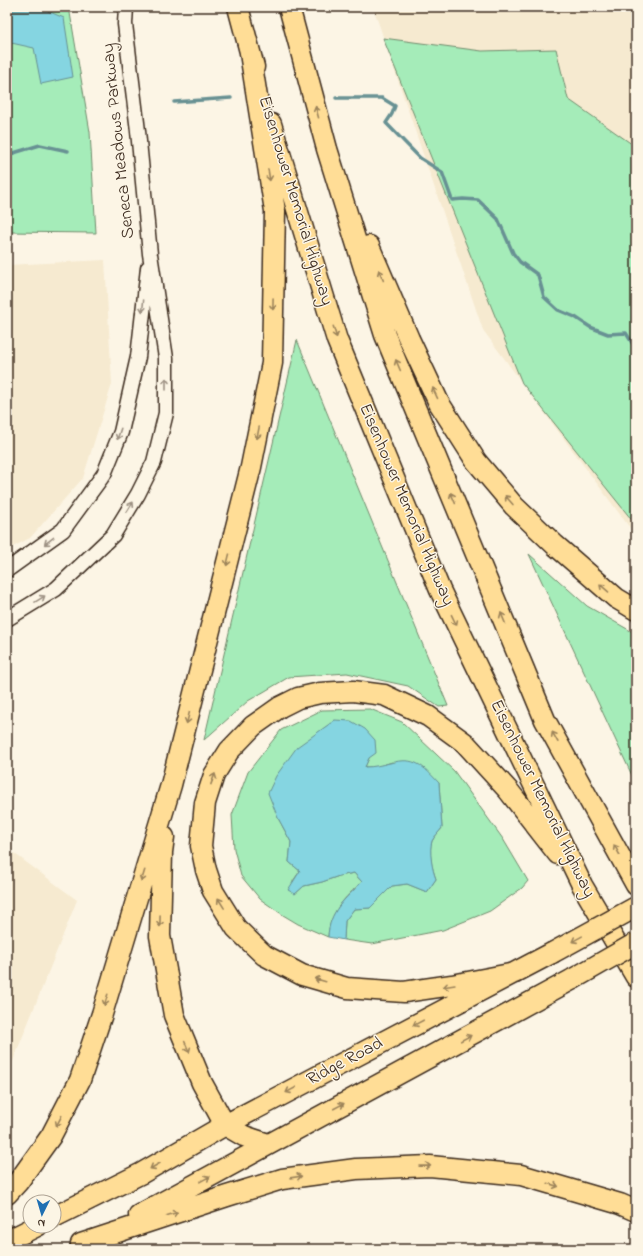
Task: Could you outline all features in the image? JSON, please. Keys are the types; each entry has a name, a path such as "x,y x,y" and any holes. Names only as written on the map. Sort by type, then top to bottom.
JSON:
{"highway":[{"name":"Eisenhower Memorial Highway","path":"238,7 250,53 337,340 440,590 582,885 636,977"},
{"name":"Eisenhower Memorial Highway","path":"289,7 327,149 385,335 545,720 636,885"},
{"path":"7,1194 18,1182 51,1136 80,1080 102,1014 171,785 251,467 272,363 275,211 250,53"},
{"path":"327,149 409,339 439,403 476,461 514,506 555,545 616,598 636,610"},
{"path":"515,973 404,992 347,988 302,975 264,955 236,928 213,891 206,870 201,846 205,803 214,775 229,751 253,726 280,707 298,698 320,693 353,691 384,695 428,716 465,743 508,790 582,885"},
{"path":"171,785 162,852 160,936 174,1015 202,1083 225,1125 244,1136 268,1144"},
{"name":"Ridge Road","path":"62,1213 142,1173 225,1125 515,973 636,907"},
{"name":"Ridge Road","path":"77,1247 145,1212 573,979 636,943"},
{"path":"77,1247 282,1179 356,1169 430,1166 520,1175 620,1204 636,1211"},
{"path":"7,1241 22,1234"}],"street":[{"name":"Seneca Meadows Parkway","path":"118,7 125,24"},
{"name":"Seneca Meadows Parkway","path":"7,619 56,589 113,535 138,494 154,462 166,413 166,358 150,254 138,131 125,24 126,7"},
{"name":"Seneca Meadows Parkway","path":"7,570 63,530 104,474 120,432 138,358 144,291 150,254"}],"shaded area":[{"path":"373,7 636,7 636,536 483,330"},
{"path":"105,260 112,384 83,478 30,538 7,550 7,265"},
{"path":"7,848 77,900 7,1076"}],"green space":[{"path":"7,7 69,7 90,132 96,233 7,232"},
{"path":"383,38 482,51 556,49 568,99 636,147 636,525 522,383"},
{"path":"297,340 448,706 439,707 408,686 347,673 289,677 248,701 204,740"},
{"path":"529,554 587,606 636,634 636,784"},
{"path":"370,709 402,722 454,771 503,839 528,881 522,888 490,911 443,930 372,944 344,940 345,921 354,909 370,908 392,886 407,884 427,892 436,879 430,850 432,841 442,828 439,783 392,762 376,767 365,767 369,758 335,720 318,733 278,818 291,842 289,862 300,871 293,881 295,894 304,886 354,873 362,882 339,906 331,920 328,937 298,924 260,899 241,876 234,849 232,815 248,772 281,730 322,710"}],"water":[{"path":"43,9 64,18 73,77 41,84 34,48 7,42 7,10"},
{"path":"335,720 351,721 365,729 375,740 376,753 369,758 365,767 378,766 399,761 412,762 423,767 439,783 442,828 432,841 431,860 436,879 427,892 407,884 392,886 370,908 354,909 345,921 344,940 328,937 331,920 339,906 362,882 354,873 304,886 295,894 288,890 300,871 289,862 291,842 278,818 268,793 276,776 297,747"}],"waterway":[{"path":"174,102 231,98"},
{"path":"336,98 382,98 395,106 386,123 420,158 442,172 452,200 478,200 498,219 513,253 520,262 538,275 544,297 558,310 575,317 590,327 608,334 626,333 636,349"},
{"path":"7,155 40,145 68,151"}]}
